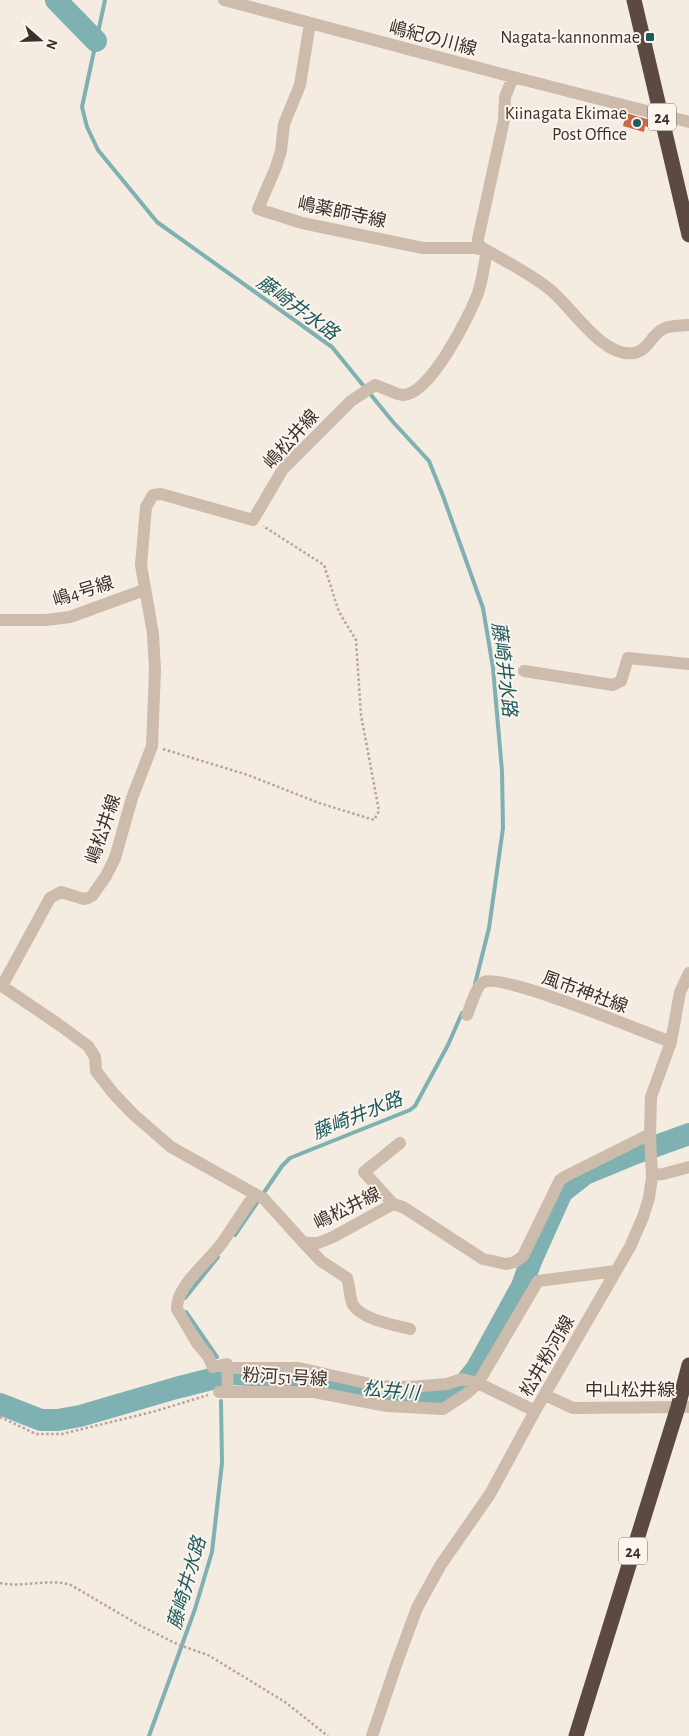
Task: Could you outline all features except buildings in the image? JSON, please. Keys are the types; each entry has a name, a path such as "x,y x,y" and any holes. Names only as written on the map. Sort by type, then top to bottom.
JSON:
{"highway":[{"name":"24","path":"634,0 689,234"},
{"name":"24","path":"576,1736 684,1407 689,1365"}],"street":[{"name":"嶋紀の川線","path":"224,0 689,122"},
{"name":"嶋薬師寺線","path":"310,23 300,85 284,124 281,151 276,167 258,210 302,223 423,248 476,248 486,250 549,288 586,328 608,347 626,353 634,353 644,349 662,329 672,326 689,325"},
{"name":"嶋松井線","path":"513,77 505,97 504,120 478,238 478,245 486,250 478,292 437,370 422,385 404,395 375,385 367,389 326,424 283,469 253,520 161,494 153,495 146,507 141,565 153,634 155,670 152,746 132,798 115,858 106,876 92,896 88,898 84,899 61,892 50,898 1,986 88,1046 95,1057 96,1071 113,1093 133,1114 171,1147 259,1196 303,1242 309,1244 318,1243 333,1237 392,1204 403,1207 483,1259 498,1264 515,1262 523,1256 560,1180 650,1137"},
{"name":"嶋4号線","path":"0,620 46,620 70,617 144,590"},
{"path":"524,670 613,685 621,681 628,658 689,664"},
{"name":"松井粉河線","path":"372,1736 417,1608 440,1566 490,1494 535,1411 630,1247 643,1217 649,1198 652,1172 650,1137 651,1097 671,1042 680,992 689,973"},
{"name":"風市神社線","path":"467,1015 480,984 486,981 504,983 547,994 671,1042"},
{"path":"392,1204 364,1172 400,1142"},
{"path":"652,1172 663,1174 689,1167"},
{"name":"粉河51号線","path":"259,1196 184,1287 177,1302 177,1309 197,1343 208,1356 212,1367 227,1366 225,1392 314,1392 387,1406 443,1408 466,1394 477,1383"},
{"path":"303,1242 321,1261 347,1278 353,1305 363,1314 384,1323 410,1329"},
{"path":"477,1383 538,1281 616,1271"},
{"path":"227,1366 299,1368 379,1386 410,1387 447,1384 462,1379 477,1383 535,1411"},
{"name":"中山松井線","path":"545,1394 573,1408 684,1407"}],"path":[{"path":"152,746 248,775 319,803 374,820 378,811 361,716 356,640 338,612 324,565 253,520"},
{"path":"0,1417 36,1434 62,1434 225,1392"},
{"path":"0,1583 18,1585 63,1583 71,1585 139,1625 179,1645 208,1655 286,1702 328,1736"}],"waterway":[{"path":"56,0 96,41"},
{"name":"藤崎井水路","path":"105,0 82,107 87,127 98,150 157,222 332,347 393,422 429,461 443,496 483,608 493,668 502,771 503,828 489,928 475,984"},
{"name":"藤崎井水路","path":"235,1235 282,1166 290,1158 410,1110 415,1106 448,1045 462,1013"},
{"name":"松井川","path":"0,1404 41,1420 58,1420 80,1416 231,1374 293,1377 407,1396 427,1396 453,1391 465,1383 477,1368 522,1286 531,1261 562,1192 585,1174 689,1134"},
{"name":"藤崎井水路","path":"185,1298 218,1257"},
{"name":"藤崎井水路","path":"186,1312 217,1357"},
{"name":"藤崎井水路","path":"149,1736 195,1609 212,1552 222,1463 221,1401"}],"place":[{"name":"Nagata-kannonmae","path":"650,37"},
{"name":"Kiinagata Ekimae Post Office","path":"637,123"}]}
